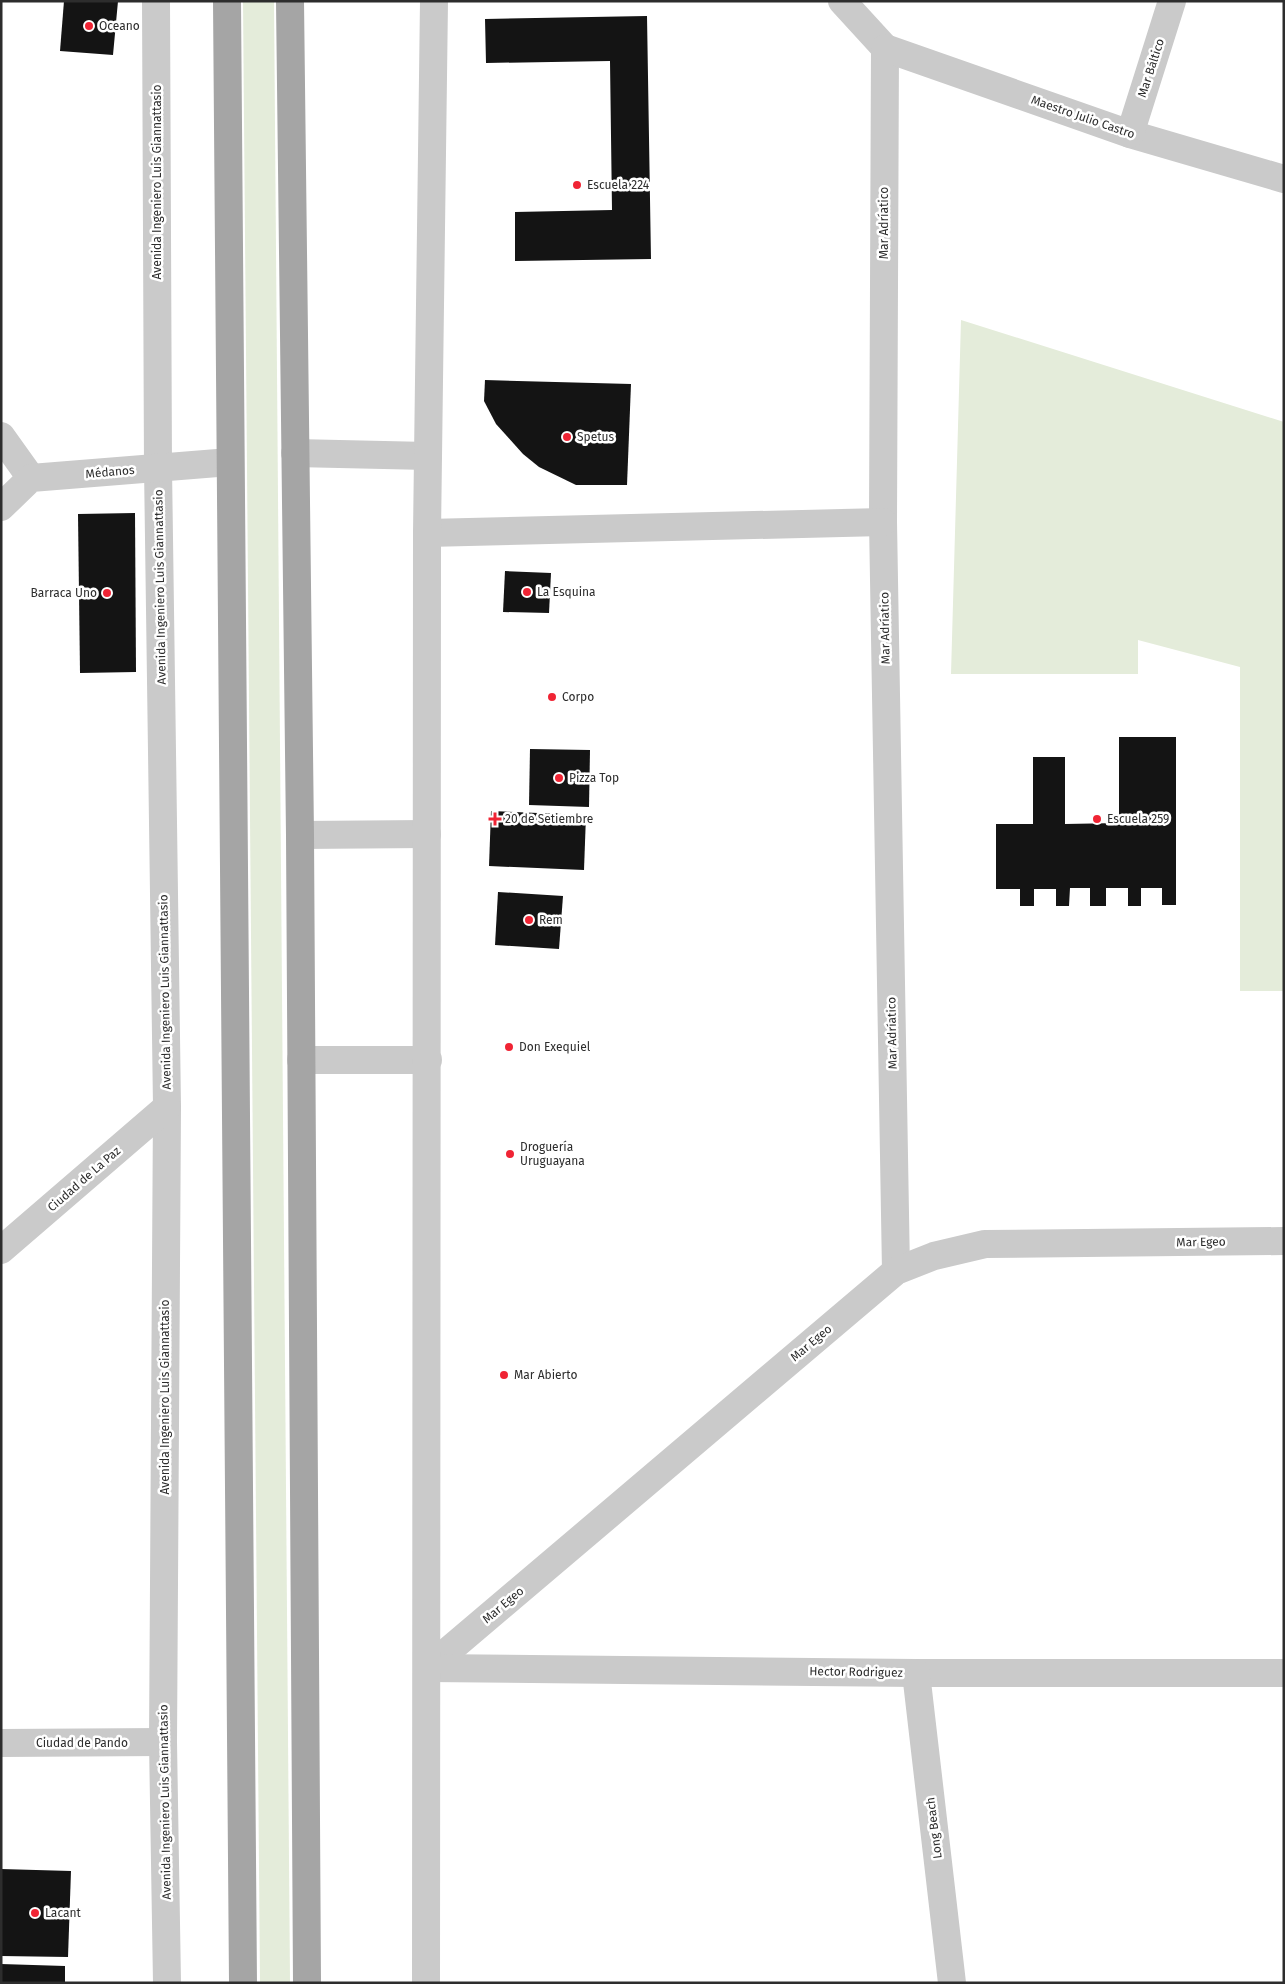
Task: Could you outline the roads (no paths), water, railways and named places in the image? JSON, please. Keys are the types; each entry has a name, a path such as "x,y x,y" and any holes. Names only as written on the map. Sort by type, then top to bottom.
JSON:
{"main road":[{"path":"227,1 243,1983"},
{"path":"290,1 300,836 307,1983"}],"street":[{"name":"Avenida Ingeniero Luis Giannattasio","path":"156,1 158,467 167,1107 163,1742 167,1983"},
{"path":"426,1983 428,1668 427,533 434,1"},
{"path":"842,1 885,48"},
{"name":"Mar Báltico","path":"1130,134 1172,1"},
{"name":"Maestro Julio Castro","path":"885,48 1130,134 1284,179"},
{"name":"Mar Adríatico","path":"885,48 883,522 896,1271"},
{"path":"1,436 31,478 1,507"},
{"path":"295,453 428,456"},
{"name":"Médanos","path":"31,478 230,462"},
{"path":"427,533 883,522"},
{"path":"300,836 427,834"},
{"path":"301,1060 428,1060"},
{"name":"Ciudad de La Paz","path":"1,1250 167,1107"},
{"name":"Mar Egeo","path":"428,1668 896,1271 934,1256 985,1244 1284,1240"},
{"name":"Hector Rodriguez","path":"428,1668 916,1673 1284,1673"},
{"name":"Long Beach","path":"916,1673 952,1983"},
{"name":"Ciudad de Pando","path":"1,1743 163,1742"}],"place":[{"name":"Oceano","path":"89,26"},
{"name":"Escuela 224","path":"577,185"},
{"name":"Spetus","path":"567,437"},
{"name":"La Esquina","path":"527,592"},
{"name":"Barraca Uno","path":"107,593"},
{"name":"Corpo","path":"552,697"},
{"name":"Pizza Top","path":"559,778"},
{"name":"20 de Setiembre","path":"495,819"},
{"name":"Escuela 259","path":"1097,819"},
{"name":"Rem","path":"529,920"},
{"name":"Don Exequiel","path":"509,1047"},
{"name":"Droguería Uruguayana","path":"510,1154"},
{"name":"Mar Abierto","path":"504,1375"},
{"name":"Lacant","path":"35,1913"}]}
